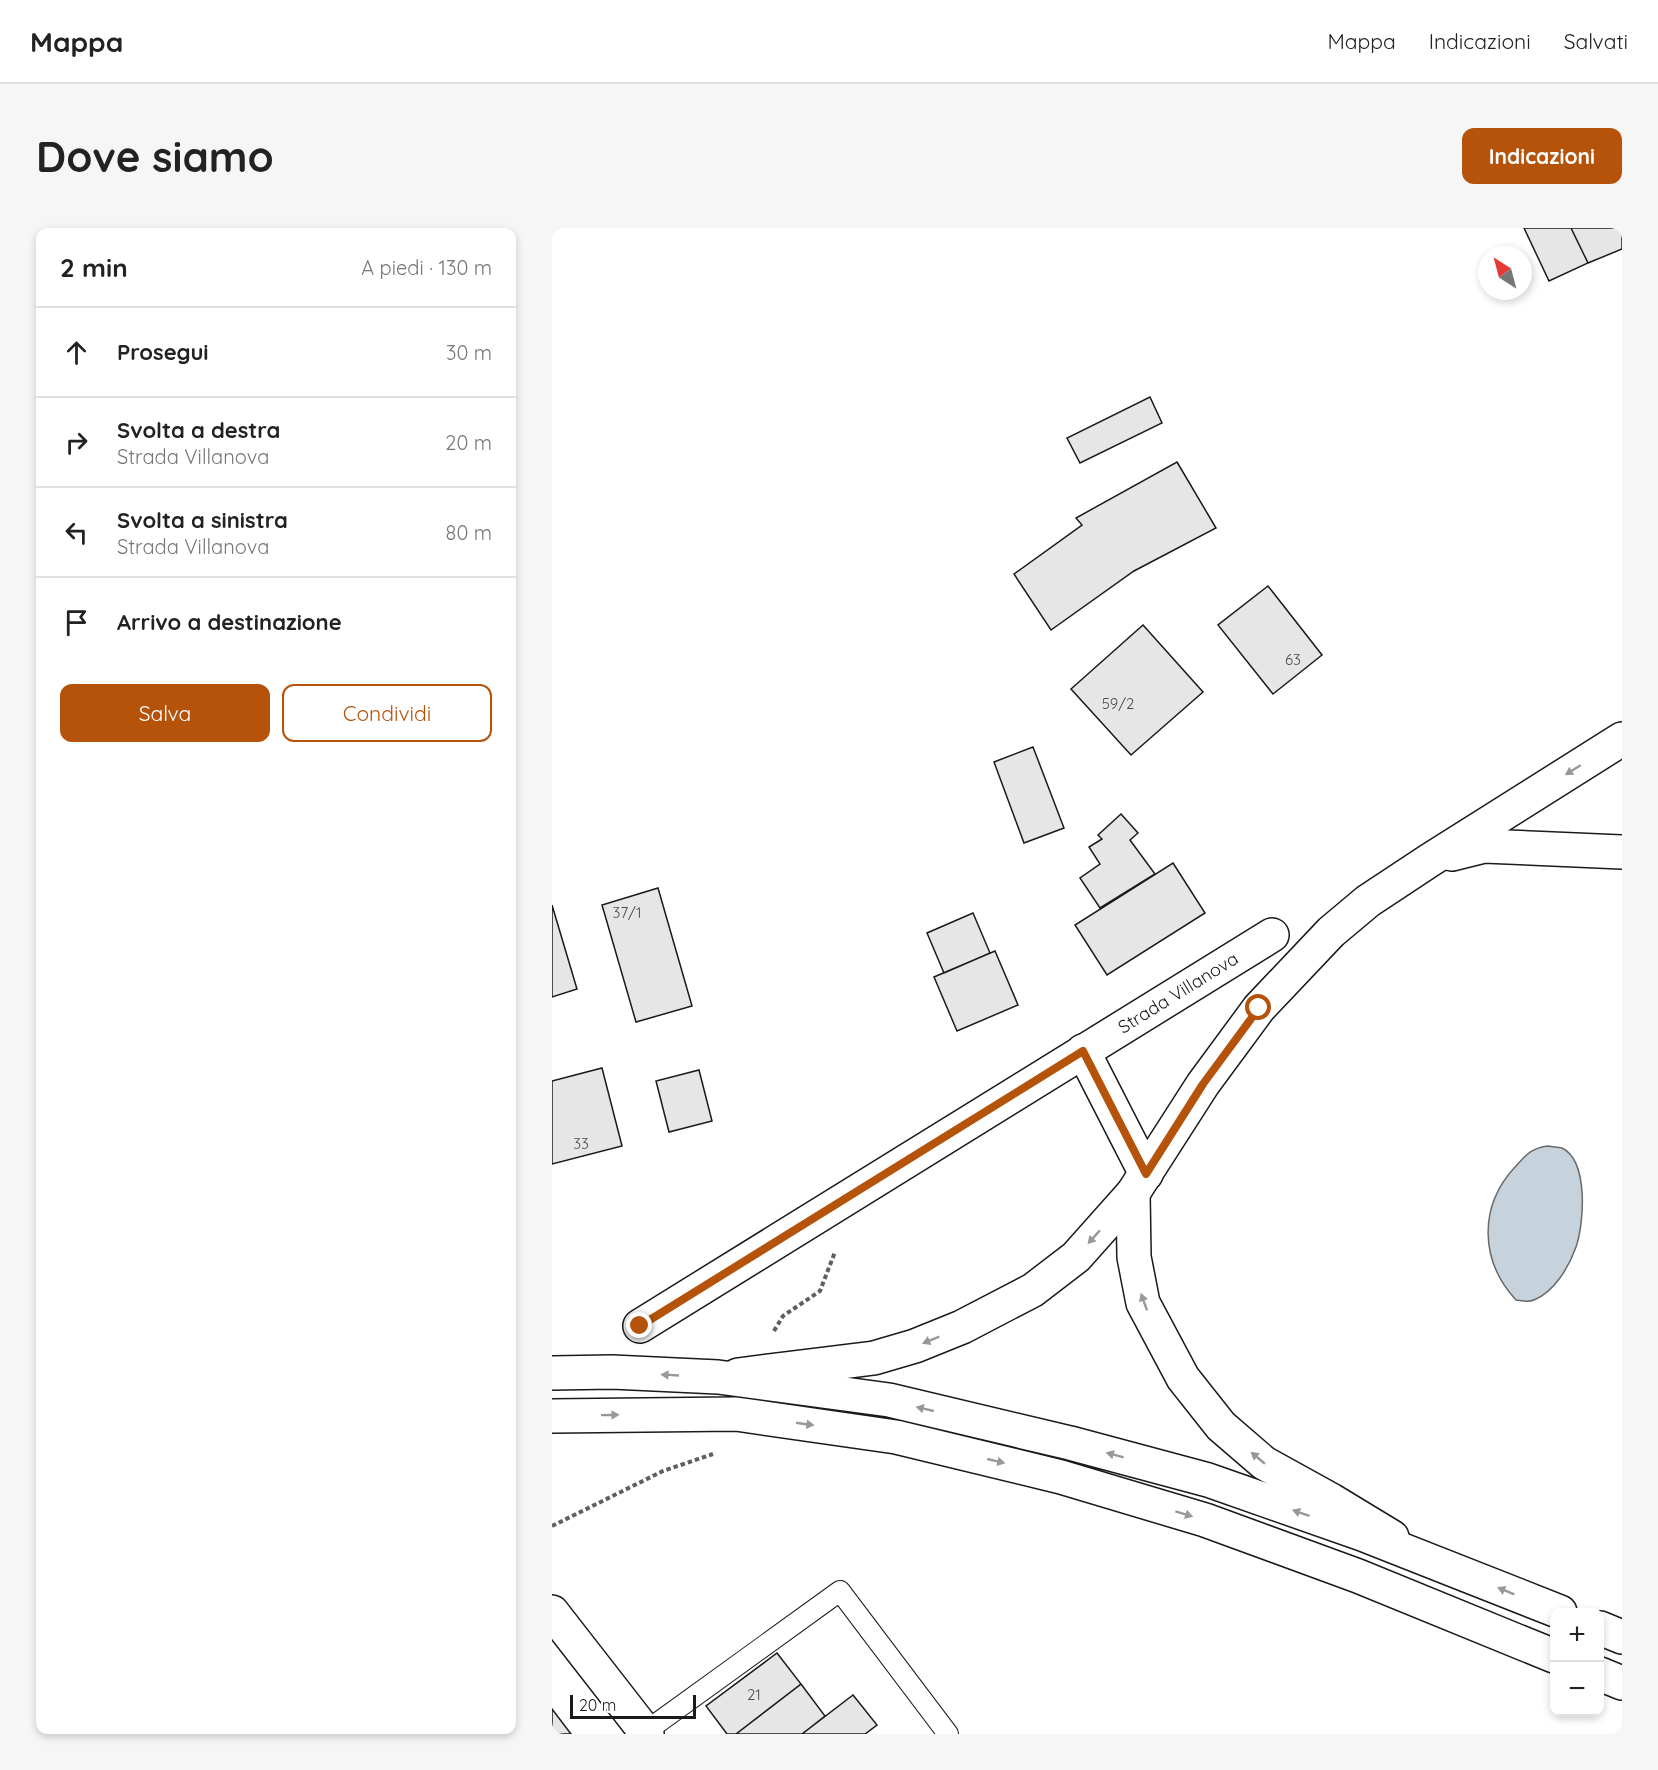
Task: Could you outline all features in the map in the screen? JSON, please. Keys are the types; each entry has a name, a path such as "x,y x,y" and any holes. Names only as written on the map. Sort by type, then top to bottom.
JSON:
{"street":[{"path":"718,1377 874,1358 915,1346 962,1327 1033,1290 1076,1257 1140,1184 1203,1084 1259,1008 1331,932 1368,901 1622,739"},
{"path":"1430,860 1484,846 1622,852"},
{"name":"Strada Villanova","path":"640,1326 1272,935"},
{"path":"1083,1051 1140,1184 1134,1257 1143,1303 1183,1378 1221,1426 1264,1464 1331,1500 1434,1562"},
{"path":"552,1373 612,1372 718,1377 889,1400 1070,1443 1208,1480 1362,1534 1550,1608"},
{"path":"552,1416 736,1414 896,1437 1050,1474 1205,1520 1358,1576 1550,1654"},
{"path":"552,1612 646,1733"},
{"path":"1604,1630 1622,1637"},
{"path":"1604,1676 1622,1683"}],"lane":[{"path":"646,1733 840,1591 948,1734"}],"path":[{"path":"771,1335 783,1316 820,1291 837,1246"},
{"path":"552,1526 663,1472 720,1452"}],"shaded area":[{"path":"1548,1146 1562,1148 1571,1155 1577,1166 1582,1194 1579,1237 1569,1263 1560,1278 1548,1291 1534,1300 1516,1300 1504,1285 1495,1268 1488,1234 1490,1216 1494,1199 1515,1167 1533,1150"}],"building":[{"path":"1524,228 1571,228 1588,263 1549,281"},
{"path":"1571,228 1622,228 1622,249 1588,263"},
{"path":"1150,397 1162,423 1080,463 1067,438"},
{"path":"1177,462 1216,528 1134,571 1051,630 1014,574 1082,525 1076,518"},
{"path":"1268,586 1322,655 1273,694 1218,625"},
{"path":"1143,625 1203,692 1131,755 1071,689"},
{"path":"1033,747 1064,828 1024,843 994,762"},
{"path":"1121,814 1138,833 1130,840 1155,874 1100,908 1080,878 1100,864 1089,847 1102,839 1098,835"},
{"path":"1173,863 1205,913 1107,975 1075,925"},
{"path":"658,888 692,1006 636,1022 602,905"},
{"path":"552,905 577,989 552,997"},
{"path":"973,913 990,953 944,973 927,933"},
{"path":"995,951 1018,1005 957,1031 934,977"},
{"path":"602,1068 622,1146 552,1164 552,1081"},
{"path":"699,1070 712,1121 669,1132 656,1081"},
{"path":"777,1653 801,1684 736,1734 727,1734 706,1706"},
{"path":"801,1684 825,1716 802,1734 736,1734"},
{"path":"853,1695 877,1725 865,1734 802,1734"},
{"path":"552,1709 571,1734 552,1734"}],"route":[{"path":"640,1326 1083,1051 1146,1174 1203,1084 1259,1008"}]}
